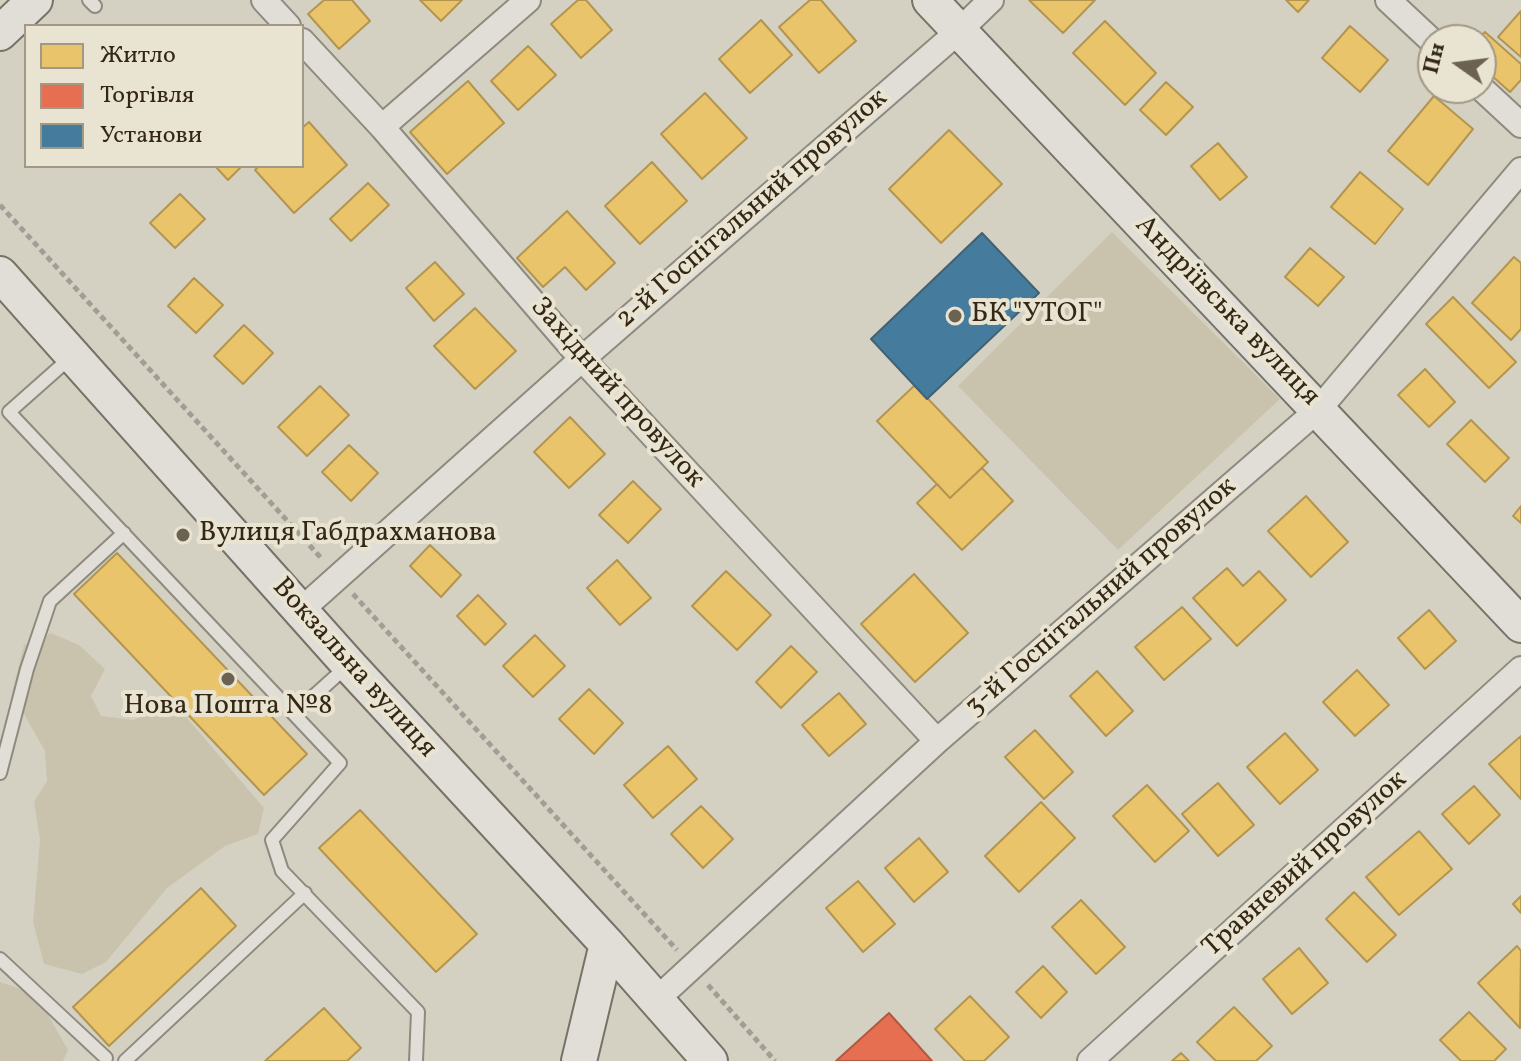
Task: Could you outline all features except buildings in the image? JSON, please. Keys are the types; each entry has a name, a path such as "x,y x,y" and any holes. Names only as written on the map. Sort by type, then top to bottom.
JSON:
{"main road":[{"name":"Андріївська вулиця","path":"930,0 1521,625"},
{"name":"Вокзальна вулиця","path":"0,274 300,611 607,944 710,1061"},
{"path":"579,1061 607,944"}],"street":[{"path":"264,0 286,24"},
{"path":"382,127 528,0"},
{"name":"2-й Госпітальний провулок","path":"300,611 991,0"},
{"path":"1388,0 1417,27"},
{"name":"Західний провулок","path":"304,43 382,127 582,359 937,741"},
{"path":"1497,103 1521,125"},
{"name":"3-й Госпітальний провулок","path":"656,1000 937,741 1319,409 1521,170"},
{"name":"Травневий провулок","path":"1090,1061 1521,669"}],"lane":[{"path":"72,356 9,412 340,763 272,840 282,871 418,1012 416,1061"},
{"path":"0,773 27,669 50,601 124,533"},
{"path":"295,713 349,665"},
{"path":"125,1061 305,893"},
{"path":"0,959 108,1060"}],"path":[{"path":"0,205 775,1061"}],"shaded area":[{"path":"1112,232 1280,399 1118,550 958,386"},
{"path":"51,633 79,645 105,669 91,696 101,716 133,720 175,704 264,808 258,834 225,846 167,888 106,962 82,974 44,964 33,922 40,840 34,802 47,781 45,751 12,693 24,645"},
{"path":"0,982 36,994 68,1050 63,1061 0,1061"}],"place":[{"name":"БК \"УТОГ\"","path":"955,316"},
{"name":"Вулиця Габдрахманова","path":"183,535"},
{"name":"Нова Пошта №8","path":"228,679"}]}
